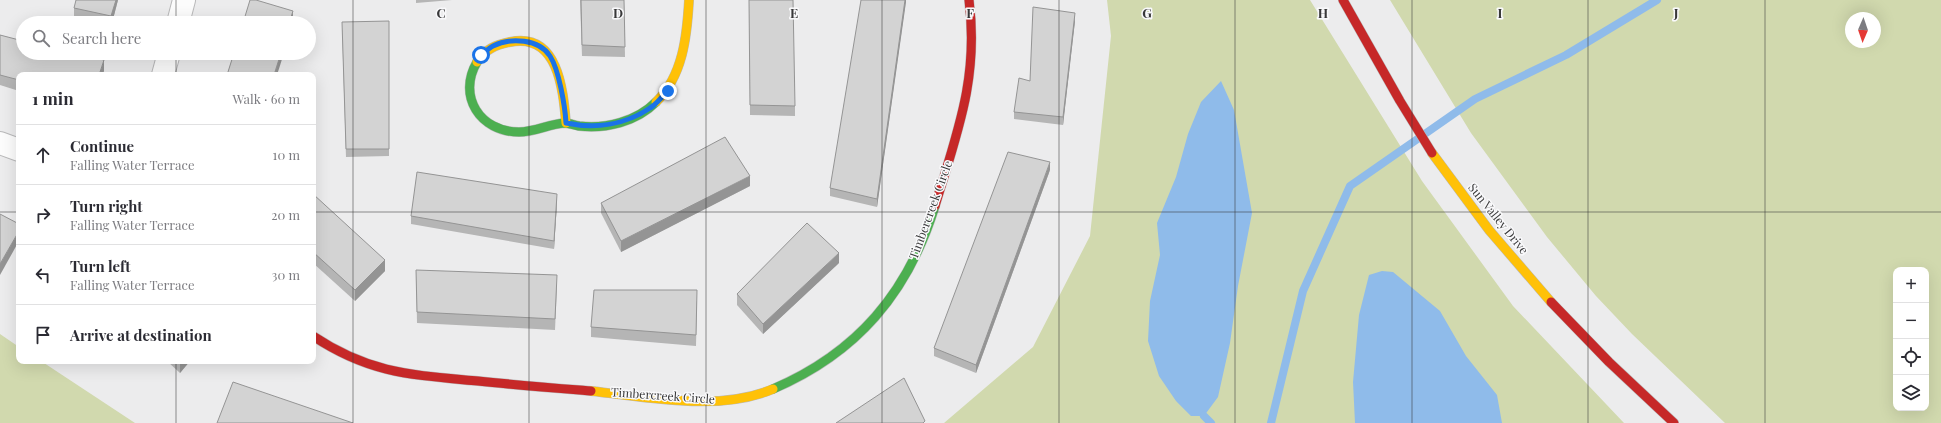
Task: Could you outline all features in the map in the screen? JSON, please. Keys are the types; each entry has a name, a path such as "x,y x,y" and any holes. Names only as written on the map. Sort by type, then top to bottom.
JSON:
{"street":[{"path":"180,16 184,0"},
{"path":"566,123 558,79 550,56 534,42 513,41 494,46 481,55 472,69 469,89 474,110 491,125 511,131 540,129 566,123 579,126 610,125 632,119 651,108 668,91 679,71 689,29 689,0"},
{"name":"Timbercreek Circle","path":"316,338 331,349 355,361 386,371 421,376 696,400 726,400 754,395 784,384 811,370 840,350 866,328 903,281 921,246 963,117 968,93 972,68 972,37 968,0"},
{"name":"Sun Valley Drive","path":"1343,0 1409,117 1472,208 1509,254 1585,338 1674,423"},
{"path":"164,72 167,60"},
{"path":"0,143 16,149"}],"green space":[{"path":"1107,0 1310,0 1422,181 1513,306 1624,423 944,423 1033,347 1090,236 1111,36"},
{"path":"1390,0 1941,0 1941,423 1725,423 1632,334 1596,296 1547,237 1471,133"},
{"path":"0,334 16,345 16,364 46,364 135,423 0,423"}],"water":[{"path":"1221,81 1234,110 1252,213 1238,286 1230,343 1218,397 1204,416 1191,416 1176,401 1159,376 1148,341 1150,301 1160,255 1157,223 1176,177 1188,134 1201,102"},
{"path":"1382,271 1393,272 1440,311 1466,356 1497,395 1502,423 1355,423 1353,382 1359,315 1369,275"}],"building":[{"path":"76,0 116,0 111,16 74,8"},
{"path":"250,0 256,0 293,11 291,16 245,16"},
{"path":"581,0 624,0 625,47 582,45"},
{"path":"749,0 793,0 795,106 750,105"},
{"path":"861,0 905,0 877,199 830,188"},
{"path":"1033,7 1075,13 1063,117 1014,112 1019,78 1030,81"},
{"path":"389,21 389,149 346,149 342,22"},
{"path":"0,35 16,39 16,60 104,60 100,72 16,72 16,79 0,75"},
{"path":"232,60 279,60 275,72 228,72"},
{"path":"725,137 750,176 621,241 601,203"},
{"path":"1008,152 1050,162 976,365 934,348"},
{"path":"417,172 557,194 554,241 411,216"},
{"path":"316,197 385,260 355,290 316,255"},
{"path":"0,214 16,222 16,236 0,264"},
{"path":"807,223 839,253 763,324 737,294"},
{"path":"416,270 557,275 555,319 417,312"},
{"path":"594,290 697,290 696,335 591,327"},
{"path":"904,378 925,421 923,423 836,423"},
{"path":"233,382 353,423 217,423"}],"waterway":[{"path":"1271,423 1303,291 1350,186 1475,99 1566,55 1657,0"},
{"path":"1204,416 1211,423"}],"traffic: fast":[{"path":"477,62 471,75 471,99 476,110 483,119 493,126 505,130 525,132 564,123 589,127 610,125 620,123 639,115 656,102"},
{"path":"773,389 803,374 830,357 854,338 875,317 894,293 910,266 924,237 935,206"}],"traffic: slow":[{"path":"656,102 665,92 678,68 685,41 689,0"},
{"path":"477,62 487,51 505,43 526,41 539,46 548,54 555,66 560,80 566,123"},
{"path":"1432,153 1489,230 1551,302"},
{"path":"591,391 659,399 707,401 730,400 752,396 773,389"}],"traffic: jam":[{"path":"935,206 964,105 971,55 969,0"},
{"path":"1343,0 1400,101 1432,153"},
{"path":"1551,302 1609,362 1674,423"},
{"path":"316,338 334,349 354,358 373,365 412,374 591,391"}],"route":[{"path":"481,55 494,46 513,41 534,42 550,56 558,79 566,113 566,123 579,126 610,125 632,119 651,108 668,91"}]}
